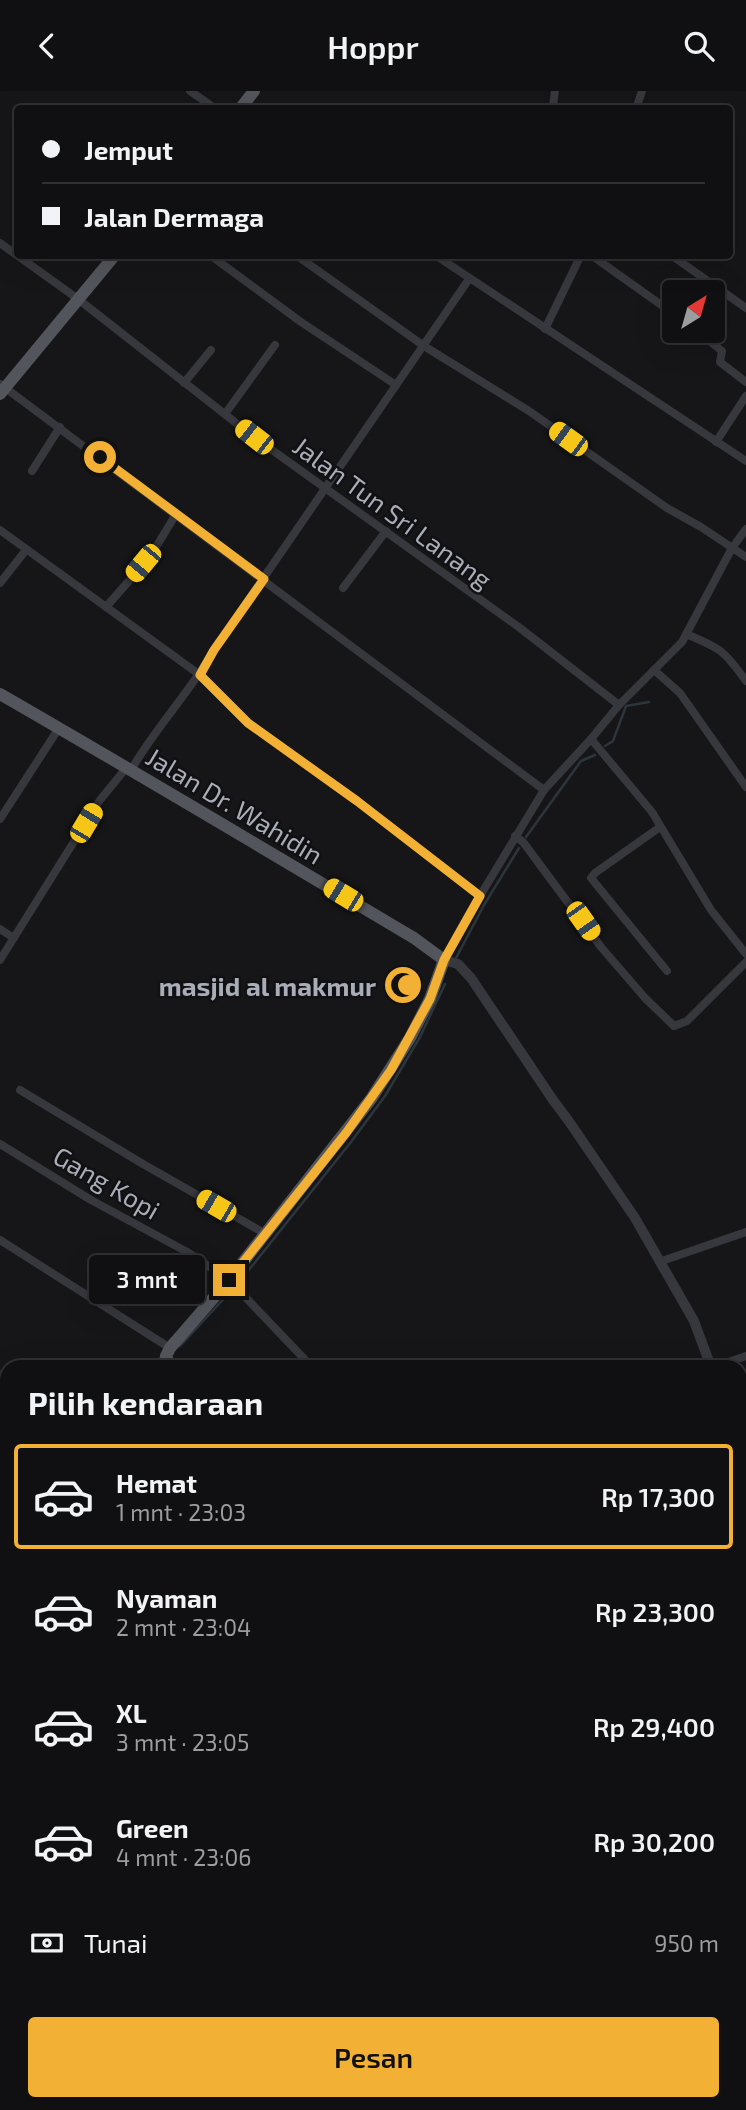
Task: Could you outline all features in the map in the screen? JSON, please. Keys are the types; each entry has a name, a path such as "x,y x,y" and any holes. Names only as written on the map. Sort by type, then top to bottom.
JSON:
{"main road":[{"path":"243,105 254,91"},
{"path":"6,385 112,259"},
{"name":"Jalan Dr. Wahidin","path":"0,694 414,938 444,960"},
{"path":"169,1357 264,1233 346,1133 384,1079 430,999 444,960"}],"street":[{"path":"190,91 210,105"},
{"name":"Jalan Tun Sri Lanang","path":"22,259 325,489 520,628 619,705"},
{"path":"214,259 301,322 396,385"},
{"path":"302,259 424,346 529,411 662,505 746,557"},
{"path":"441,259 746,461"},
{"path":"545,328 579,259"},
{"path":"597,259 662,305"},
{"path":"677,259 746,308"},
{"path":"0,960 100,800 129,768 200,675 214,650 469,279"},
{"path":"712,343 722,351 720,362 746,382"},
{"path":"225,414 275,345"},
{"path":"184,383 211,350"},
{"path":"6,385 544,790"},
{"path":"716,442 746,396"},
{"path":"33,471 60,427"},
{"path":"106,607 150,557 176,514"},
{"path":"709,1360 694,1321 631,1212 471,978 458,964 444,960 544,790 619,705 676,649 732,548 746,529"},
{"path":"0,530 200,675 248,723 357,801 480,896"},
{"path":"343,588 386,531"},
{"path":"0,583 26,549"},
{"path":"686,634 725,653 746,681"},
{"path":"654,670 680,693 746,787"},
{"path":"0,820 59,728"},
{"path":"591,739 652,812 711,910 746,954"},
{"path":"660,827 591,878 667,971"},
{"path":"515,836 523,842 601,947 645,998 674,1026 687,1021 746,962"},
{"path":"0,929 14,938"},
{"path":"20,1090 264,1233"},
{"name":"Gang Kopi","path":"0,1145 90,1200 189,1253 229,1280 305,1360"},
{"path":"659,1262 746,1232"},
{"path":"0,1240 169,1357"}],"waterway":[{"path":"605,746 613,741 626,706 649,702"},
{"path":"526,837 581,761 595,755"},
{"path":"455,960 484,905 519,848"},
{"path":"240,1281 385,1096 420,1037 445,984"},
{"path":"180,1346 230,1292"}],"place":[{"name":"masjid al makmur","path":"403,985"}],"route":[{"path":"100,457 264,579 214,650 200,675 248,723 357,801 480,896 444,960 430,999 391,1070 346,1133 229,1280"}]}
